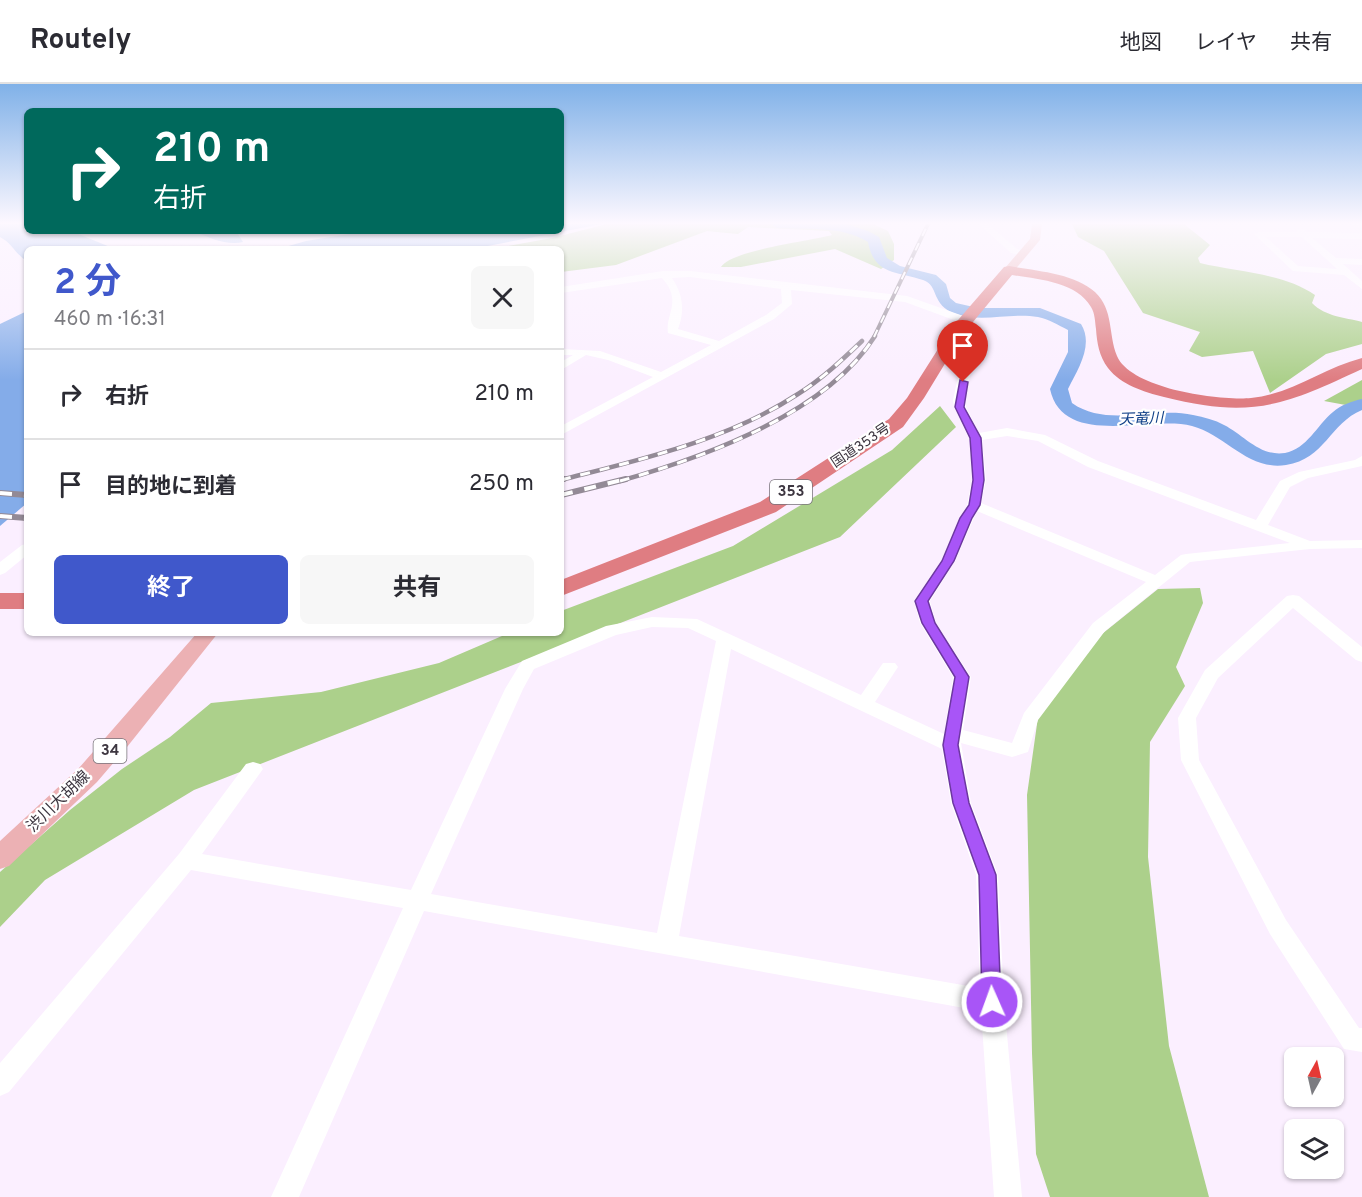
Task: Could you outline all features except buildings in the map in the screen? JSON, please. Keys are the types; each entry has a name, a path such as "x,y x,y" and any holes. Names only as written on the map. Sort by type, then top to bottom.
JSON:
{"highway":[{"name":"国道353号","path":"564,588 760,511 873,439 904,414 970,315 1004,276"},
{"path":"1039,276 1054,279 1086,292 1098,305 1108,353 1115,367 1152,388 1188,398 1236,405 1264,404 1286,398 1362,363"},
{"path":"0,601 24,601"}],"main road":[{"name":"渋川大胡線","path":"0,858 88,776 205,636"}],"street":[{"path":"564,290 651,276"},
{"path":"665,276 670,280 679,304 678,318 672,332 719,344"},
{"path":"710,276 785,287 907,299 970,315 961,346 965,372 959,400 960,407 976,438 979,480 974,505 948,561 922,601 928,623 962,677 952,739 961,803 987,875 992,1002 1008,1197"},
{"path":"1350,276 1362,286"},
{"path":"564,429 770,317 787,304 788,297 785,287"},
{"path":"564,352 584,352 621,359 661,376"},
{"path":"564,366 584,352"},
{"path":"976,438 991,433 1007,432 1041,438 1093,464 1310,545"},
{"path":"1260,526 1285,484 1304,475 1359,463 1362,460"},
{"path":"974,505 1156,581"},
{"path":"285,1197 509,699 528,665 612,630 652,622 691,623 864,704 952,739 1012,750 1020,747 1030,718 1098,627 1186,558 1310,545 1362,544"},
{"path":"0,570 24,551"},
{"path":"1362,656 1293,600 1211,674 1187,718 1190,760 1278,927 1353,1040 1362,1040"},
{"path":"666,944 725,638"},
{"path":"864,704 889,667"},
{"path":"0,1083 186,860 253,770"},
{"path":"186,860 992,1002"}],"green space":[{"path":"1120,276 1267,276 1289,282 1315,295 1312,303 1323,311 1362,322 1362,344 1326,354 1270,393 1253,351 1202,357 1189,351 1200,332 1143,313"},
{"path":"1362,380 1362,408 1324,401"},
{"path":"940,406 956,427 840,537 194,790 45,880 0,927 0,872 70,810 122,769 170,737 211,703 321,692 439,663 502,636 564,636 564,610 733,546 892,450"},
{"path":"1200,588 1203,603 1176,667 1185,686 1150,742 1148,857 1169,1046 1209,1197 1050,1197 1036,1154 1032,1053 1027,795 1038,717 1102,634 1158,589"}],"water":[{"path":"24,312 24,506 0,526 0,324"}],"waterway":[{"name":"天竜川","path":"923,276 931,278 941,287 943,299 951,307 978,313 1040,313 1075,327 1078,343 1076,352 1059,389 1065,406 1076,414 1105,420 1173,418 1190,420 1216,428 1256,455 1275,460 1299,455 1309,449 1339,416 1362,404"}],"railway":[{"path":"874,337 903,276"},
{"path":"620,481 725,445 795,410 826,388 853,364 875,336"},
{"path":"564,479 684,446 743,424 807,388 862,341"},
{"path":"564,494 626,479"},
{"path":"0,493 24,495"},
{"path":"0,516 24,518"}],"route":[{"path":"963,382 959,400 960,407 976,438 979,480 974,505 948,561 922,601 928,623 962,677 951,745 961,803 987,875 992,1002"}]}
